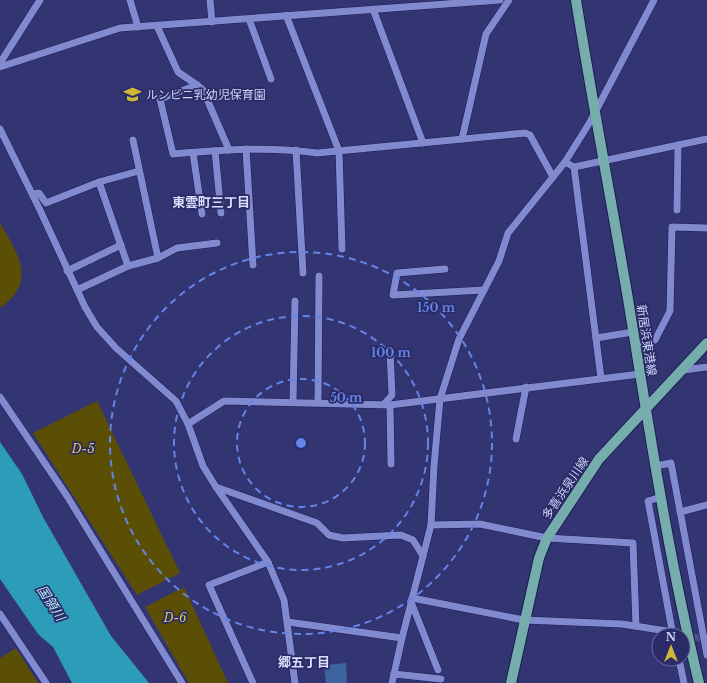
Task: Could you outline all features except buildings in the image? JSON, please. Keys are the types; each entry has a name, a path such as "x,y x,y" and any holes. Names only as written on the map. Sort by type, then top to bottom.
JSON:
{"main road":[{"name":"新居浜東港線","path":"576,0 594,113 605,160 645,410 675,576 699,683"},
{"name":"多喜浜泉川線","path":"511,683 539,558 547,538 599,459 684,370 707,343"}],"street":[{"path":"0,63 40,0"},
{"path":"130,0 138,28"},
{"path":"210,0 212,22"},
{"path":"0,67 120,28 138,28 500,0"},
{"path":"462,139 486,34 509,0"},
{"path":"392,683 431,526 434,466 440,398 459,339 498,261 508,233 565,162 594,113 654,0"},
{"path":"373,9 423,142"},
{"path":"286,16 339,151 342,249"},
{"path":"249,19 271,79"},
{"path":"157,26 178,72 203,90 230,150"},
{"path":"197,85 160,99 173,154 246,149 296,150 317,153 525,132 530,135 553,177"},
{"path":"0,129 32,194 67,271 97,327 116,348 176,401 188,424 204,466 216,487 268,562 284,600 295,683"},
{"path":"565,162 574,167 707,139"},
{"path":"133,140 158,258"},
{"path":"677,210 678,145"},
{"path":"246,149 253,265"},
{"path":"296,150 303,273"},
{"path":"215,151 221,213"},
{"path":"193,153 202,214"},
{"path":"574,167 601,378"},
{"path":"32,194 39,193 46,203 98,182 139,171"},
{"path":"98,182 128,266"},
{"path":"635,345 655,340 670,312 672,227 707,228"},
{"path":"77,290 128,266 158,258 177,248 217,243"},
{"path":"67,271 120,245"},
{"path":"445,269 397,273 392,296 484,290"},
{"path":"318,402 319,276"},
{"path":"293,402 295,301"},
{"path":"596,338 633,332"},
{"path":"390,352 392,395 387,405 391,464"},
{"path":"684,370 707,367"},
{"path":"188,424 224,400 387,405 640,374"},
{"path":"516,438 526,387"},
{"path":"0,397 67,496 182,683"},
{"path":"656,466 671,463 707,655"},
{"path":"216,487 316,523 330,534 343,538 401,534 412,540 423,556"},
{"path":"661,497 648,501 672,627"},
{"path":"680,512 707,505"},
{"path":"431,526 480,524 547,538 633,543 636,626"},
{"path":"253,683 208,585 268,562"},
{"path":"412,600 524,620 622,624 651,629"},
{"path":"412,600 438,670"},
{"path":"0,614 46,683"},
{"path":"288,622 402,638"},
{"path":"680,667 683,683"},
{"path":"394,674 441,679"}],"green space":[{"path":"0,223 18,256 21,267 21,277 19,288 12,298 0,308"},
{"name":"D-5","path":"97,401 180,573 137,595 33,433"},
{"name":"D-6","path":"184,587 228,683 189,683 145,607"},
{"path":"16,648 38,683 0,683 0,658"}],"water":[{"name":"国領川","path":"0,442 22,474 43,517 111,636 149,683 72,683 53,647 38,634 0,579"}],"tunnel":[{"path":"691,636 703,639"}],"place":[{"name":"ルンビニ乳幼児保育園","path":"133,94"}],"district":[{"name":"東雲町三丁目","path":"211,202"},
{"name":"郷五丁目","path":"304,662"}]}
